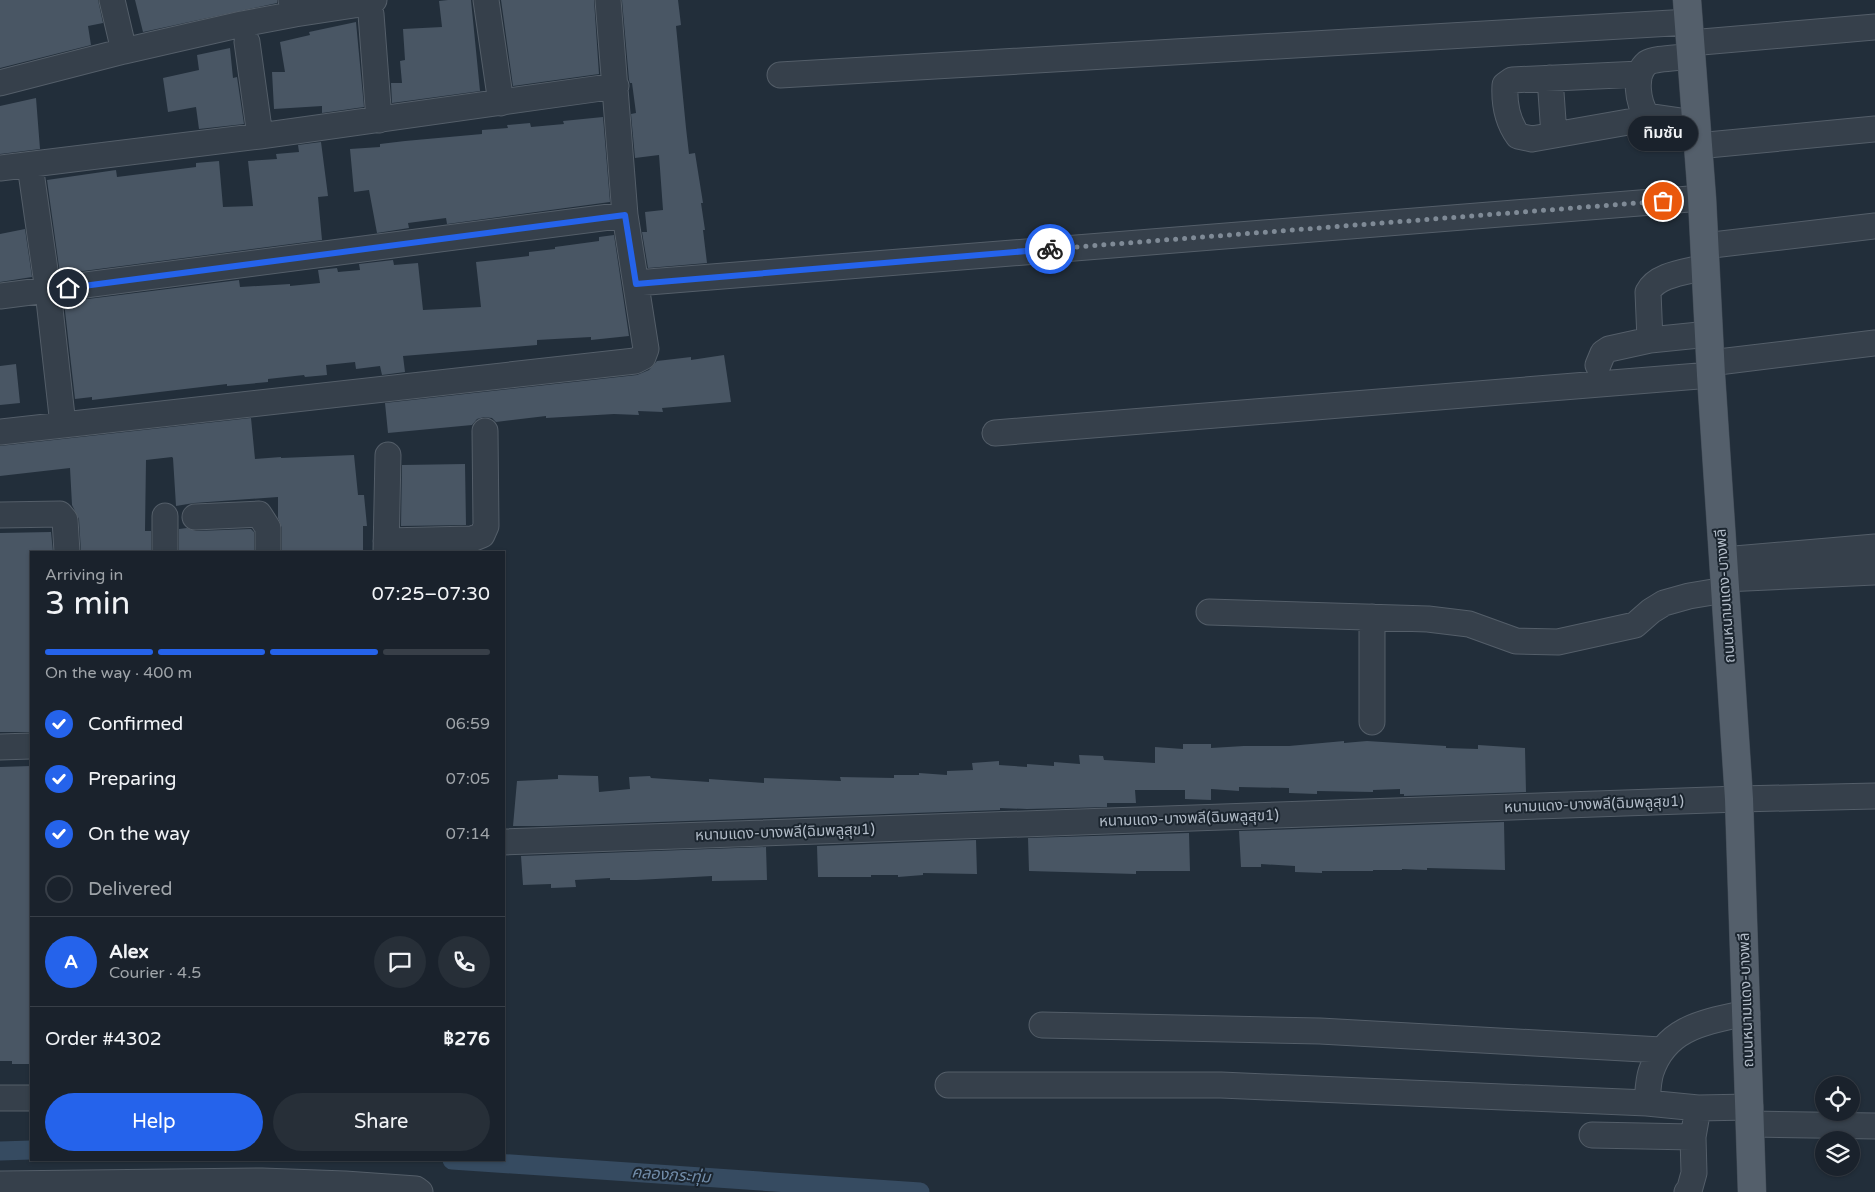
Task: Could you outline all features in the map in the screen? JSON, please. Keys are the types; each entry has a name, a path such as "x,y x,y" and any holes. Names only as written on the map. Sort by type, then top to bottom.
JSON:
{"main road":[{"name":"ถนนหนามแดง-บางพลี","path":"1689,30 1702,198 1704,257 1739,799 1751,1116 1752,1192"}],"street":[{"path":"112,0 124,51"},
{"path":"486,0 501,103"},
{"path":"0,432 635,361 643,356 646,349 625,215 608,0"},
{"path":"0,83 124,51 242,24 293,7 354,5 372,7 379,120"},
{"path":"780,75 1689,30 1875,27"},
{"path":"1689,30 1656,60 1648,63 1640,74 1639,93 1642,107 1647,116 1696,135 1875,129"},
{"path":"246,42 260,136"},
{"path":"1640,74 1512,80 1505,85 1504,98 1512,128 1518,136 1532,140 1651,118"},
{"path":"1550,78 1554,135"},
{"path":"0,168 260,136 616,86"},
{"path":"30,165 48,291 63,425"},
{"path":"636,284 1702,198"},
{"path":"0,296 625,215"},
{"path":"1650,340 1648,292 1651,285 1704,257 1875,226"},
{"path":"1598,365 1603,353 1610,349 1650,340 1709,334"},
{"path":"995,433 1711,369 1875,343"},
{"path":"388,455 386,547 472,539 482,535 486,526 485,431"},
{"path":"0,515 60,514 66,520 67,551"},
{"path":"195,516 259,514 268,528 268,551"},
{"path":"165,516 165,551"},
{"path":"1209,612 1428,619 1469,624 1516,641 1558,642 1635,625 1664,603 1689,596 1724,576 1875,547"},
{"path":"1724,576 1875,572"},
{"path":"1372,617 1372,722"},
{"path":"0,747 30,746"},
{"name":"หนามแดง-บางพลี(ฉิมพลูสุข1)","path":"505,842 1739,799 1875,796"},
{"path":"1647,1103 1650,1074 1661,1050 1677,1035 1700,1023 1747,1013"},
{"path":"1042,1025 1320,1031 1661,1050"},
{"path":"948,1085 1222,1085 1647,1103 1751,1116 1875,1126"},
{"path":"0,1098 30,1098"},
{"path":"1687,1192 1689,1191 1694,1173 1693,1137 1698,1108"},
{"path":"1592,1135 1693,1137"},
{"path":"0,1184 263,1169 345,1184 416,1189 420,1192"}],"building":[{"path":"0,0 98,0 103,23 88,26 91,45 0,68"},
{"path":"135,0 277,0 277,3 143,32"},
{"path":"471,0 480,91 392,103 391,83 402,83 400,61 405,60 403,29 442,27 439,1"},
{"path":"501,0 594,0 599,74 513,86"},
{"path":"622,0 678,0 681,25 676,26 686,128 689,154 695,153 703,203 701,203 707,263 648,268 642,232 647,232 645,212 663,210 659,155 635,158 631,114 636,113 632,83 629,80"},
{"path":"356,22 364,107 322,113 322,106 274,109 272,72 285,72 280,42 310,35 309,32"},
{"path":"230,48 233,78 237,77 244,124 199,129 196,107 168,112 163,78 199,70 197,55"},
{"path":"36,98 40,149 0,154 0,106"},
{"path":"603,117 610,202 447,224 446,218 408,223 409,228 377,233 369,190 354,192 350,149 380,147 380,144 405,141 482,134 482,130 508,128 507,125 530,123 531,127 564,124 563,121"},
{"path":"321,142 328,196 318,197 322,240 60,274 47,180 116,170 117,177 196,167 196,163 219,161 223,207 253,206 248,161 277,159 276,154 299,152 298,145"},
{"path":"25,229 32,277 0,282 0,234"},
{"path":"614,235 629,336 591,340 591,337 537,340 537,345 403,356 405,372 382,375 380,366 356,369 355,362 326,365 327,375 305,377 304,375 268,379 268,382 227,386 227,384 92,400 92,397 75,399 64,302 239,280 240,287 320,283 318,270 337,268 338,272 360,270 359,264 393,260 394,265 418,263 423,310 481,307 476,262 529,256 529,252 599,241 599,237"},
{"path":"724,355 731,402 662,408 663,412 638,411 639,415 614,414 546,418 546,416 496,422 492,418 484,417 477,419 472,425 388,433 385,403 637,375 649,370 657,361 691,357 691,360"},
{"path":"16,364 20,403 0,405 0,366"},
{"path":"251,418 255,459 354,455 358,495 364,495 367,526 363,526 363,551 282,551 282,528 278,518 278,497 176,506 172,457 146,460 145,531 151,531 151,551 81,551 79,519 72,505 70,468 0,476 0,446"},
{"path":"465,464 466,525 401,526 402,465"},
{"path":"187,528 196,531 251,529 254,532 254,551 179,551 179,529"},
{"path":"51,532 53,551 30,551 30,732 0,732 0,533"},
{"path":"1344,741 1344,743 1367,741 1446,746 1446,748 1478,749 1478,745 1525,748 1526,792 1404,796 1404,794 1400,794 1400,789 1373,790 1373,792 1317,791 1317,794 1289,793 1289,788 1239,787 1239,791 1211,789 1211,800 1185,799 1185,790 1135,790 1136,803 1107,803 1107,807 1000,808 1000,810 513,826 517,781 558,779 558,775 598,776 599,792 630,789 629,777 650,776 651,778 709,782 709,779 764,783 764,778 841,781 840,777 894,778 894,775 919,775 919,773 947,775 947,771 973,770 972,763 999,761 999,765 1027,767 1027,764 1054,766 1054,762 1080,764 1079,755 1103,756 1104,760 1155,763 1155,747 1183,749 1183,744 1211,744 1211,748 1289,746"},
{"path":"30,766 30,1064 12,1064 12,1061 0,1061 0,767"},
{"path":"1504,822 1505,870 1427,868 1427,870 1322,871 1322,873 1295,872 1295,866 1261,864 1261,867 1241,867 1239,831"},
{"path":"1189,833 1190,871 1136,871 1136,874 1029,871 1028,838"},
{"path":"976,840 977,874 923,873 923,875 898,877 898,875 871,875 871,877 818,877 817,846"},
{"path":"766,847 767,880 712,881 712,876 637,880 610,880 610,878 575,880 576,887 551,888 551,884 523,885 521,856"}],"waterway":[{"name":"คลองกระทุ่ม","path":"0,1151 30,1150"},
{"name":"คลองกระทุ่ม","path":"467,1161 920,1192"}],"way so far":[{"path":"1050,249 1663,201"}],"place":[{"name":"ทิมซัน","path":"1663,201"}],"route":[{"path":"68,288 625,215 636,284 1050,249"}]}
